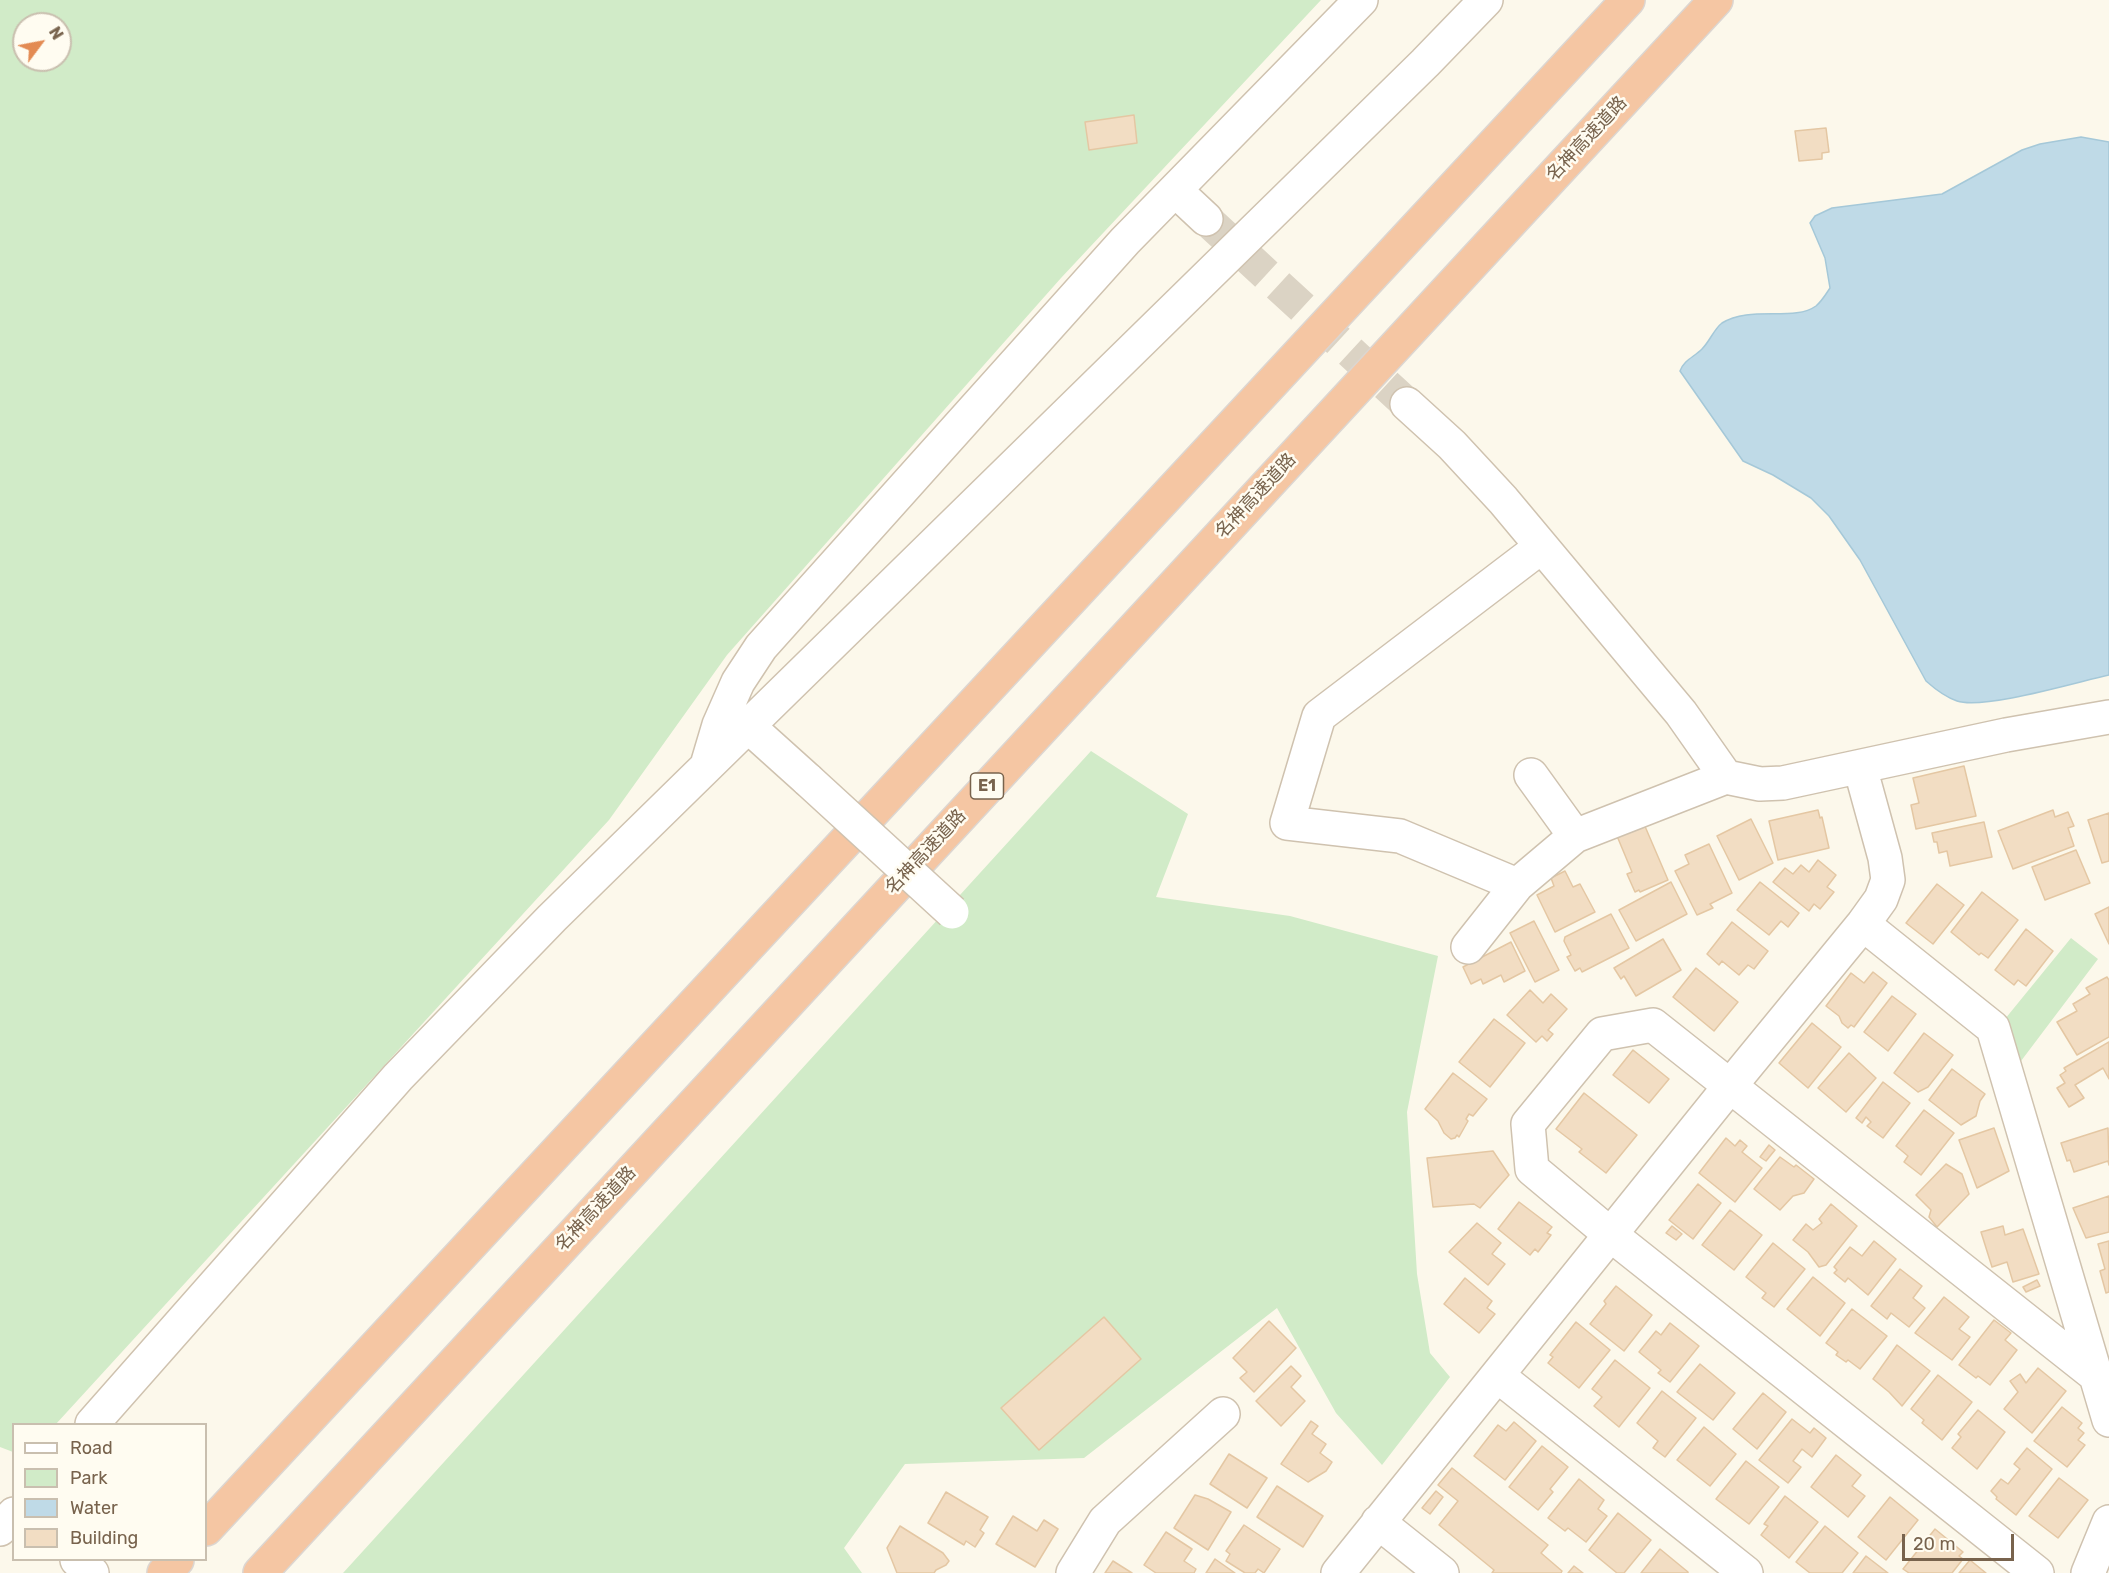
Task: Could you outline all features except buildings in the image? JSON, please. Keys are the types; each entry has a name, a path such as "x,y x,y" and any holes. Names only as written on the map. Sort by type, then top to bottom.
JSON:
{"highway":[{"path":"207,1527 1628,0"},
{"name":"名神高速道路","path":"260,1573 1716,0"},
{"path":"164,1573 176,1561"}],"street":[{"path":"707,767 719,725 738,682 761,647 1125,241 1361,0"},
{"path":"94,1423 398,1077 552,918 1425,63 1486,0"},
{"path":"1175,190 1206,219"},
{"path":"1407,404 1459,453 1503,500 1681,713 1726,777"},
{"path":"1517,885 1400,836 1287,823 1319,716 1541,547"},
{"path":"1468,947 1517,885 1575,836 1726,777 1760,783 1783,783 2006,735 2109,717"},
{"path":"748,726 952,912"},
{"path":"1338,1573 1881,899 1888,880 1885,858 1860,767"},
{"path":"1531,775 1575,836"},
{"path":"1863,924 1993,1028 2109,1420"},
{"path":"2037,1573 1611,1235 1532,1169 1528,1124 1602,1034 1653,1025 2095,1374"},
{"path":"1497,1376 1746,1573"},
{"path":"1073,1573 1105,1521 1223,1414"},
{"path":"0,1529 12,1516"},
{"path":"1378,1522 1442,1573"},
{"path":"2088,1573 2109,1522"},
{"path":"78,1561 92,1573"}],"green space":[{"path":"0,0 1321,0 1061,278 727,655 609,820 57,1423 12,1423 12,1452 0,1447"},
{"path":"1091,751 1188,814 1156,897 1290,916 1438,956 1407,1112 1417,1274 1430,1353 1450,1377 1382,1465 1336,1413 1277,1308 1084,1458 905,1464 844,1548 862,1573 343,1573"},
{"path":"2071,938 2098,959 2021,1061 2005,1019"}],"water":[{"path":"2081,137 2109,142 2109,675 2009,699 1970,703 1957,701 1926,681 1860,560 1829,516 1811,498 1773,475 1743,461 1680,371 1687,361 1705,346 1722,323 1745,315 1807,311 1820,302 1830,288 1825,258 1810,223 1815,216 1832,208 1942,194 2022,150 2040,144"}],"tunnel":[{"path":"1206,219 1407,404"}]}
